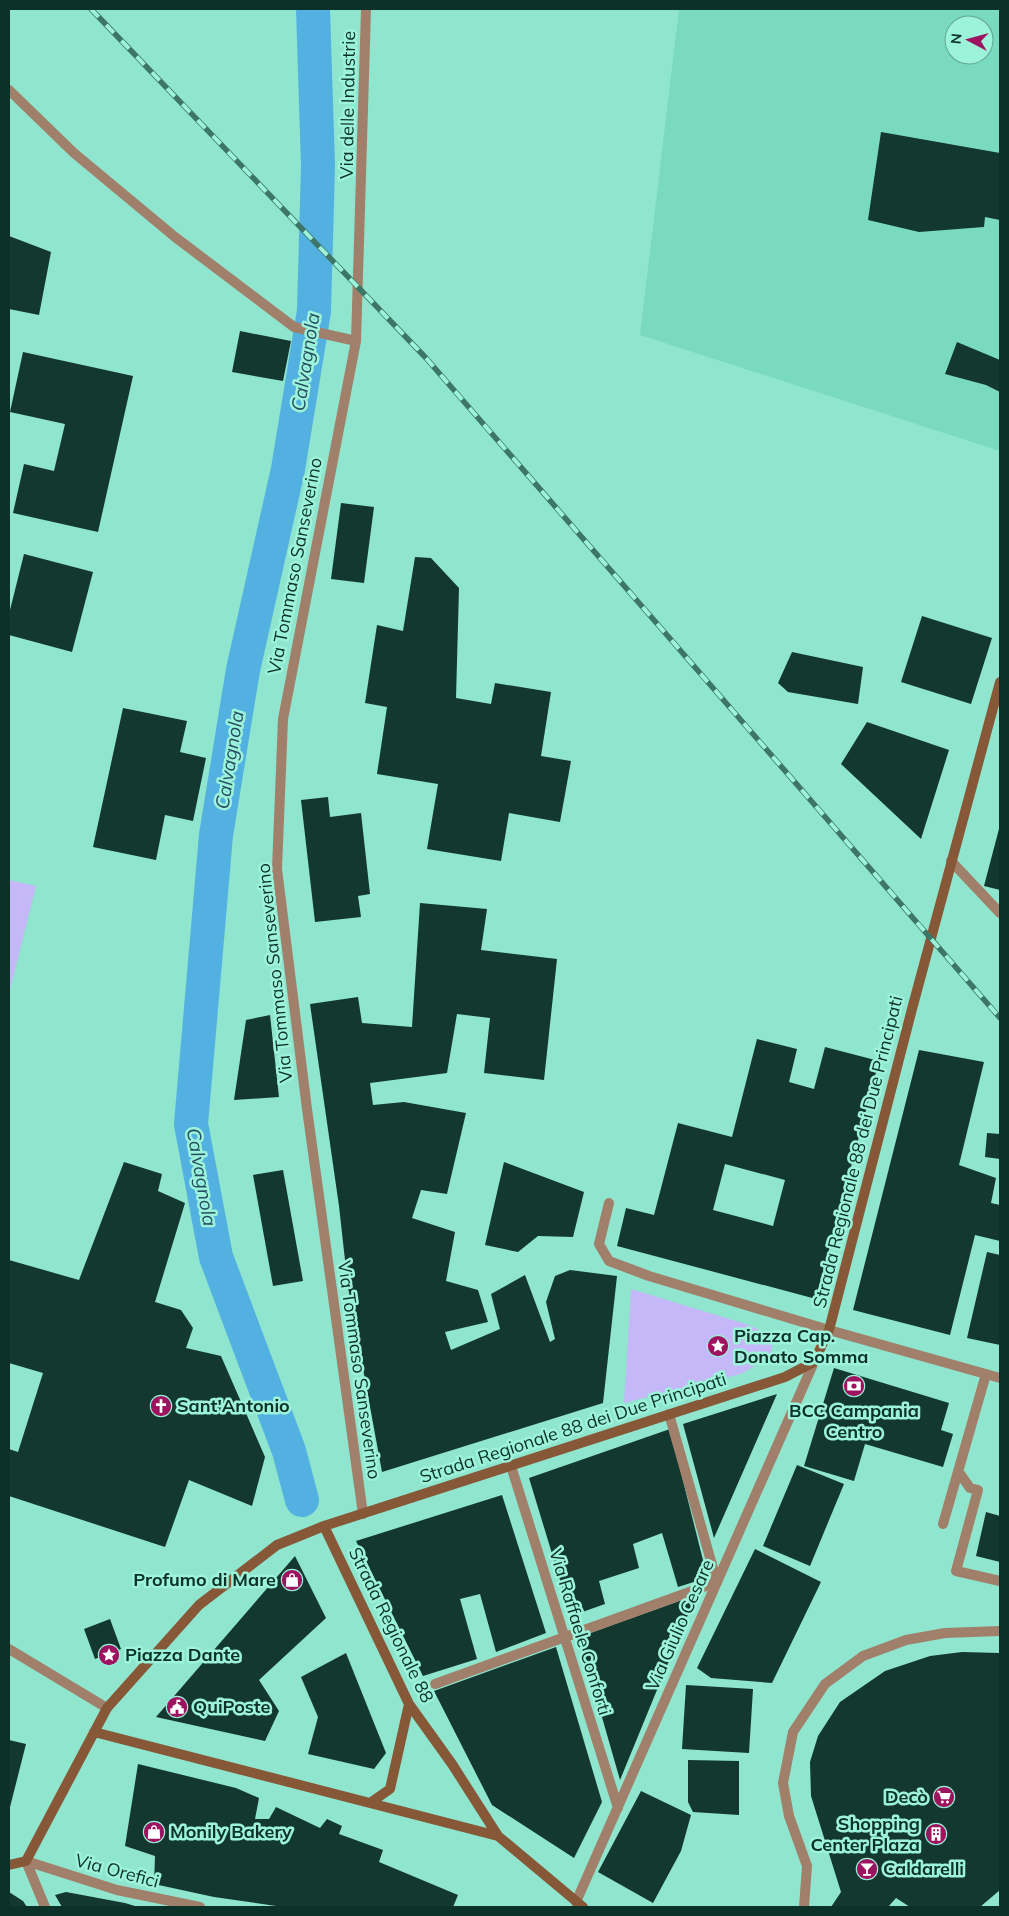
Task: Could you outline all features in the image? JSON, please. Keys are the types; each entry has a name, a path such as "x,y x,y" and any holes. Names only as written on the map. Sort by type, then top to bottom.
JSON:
{"main road":[{"name":"Strada Regionale 88 dei Due Principati","path":"26,1861 107,1708 199,1605 277,1545 324,1526 785,1377 814,1362 829,1330 951,861 1000,682"},
{"name":"Strada Regionale 88","path":"324,1526 409,1704 452,1764 498,1836"},
{"path":"370,1803 390,1789 409,1704"},
{"path":"94,1732 498,1836 580,1905"},
{"path":"9,1865 26,1861"}],"street":[{"name":"Via delle Industrie","path":"356,341 362,202 366,9"},
{"path":"9,90 74,153 168,231 294,328 356,341"},
{"name":"Via Tommaso Sanseverino","path":"356,341 283,719 277,869 307,1109 363,1514"},
{"path":"951,861 1000,913"},
{"path":"609,1203 599,1244 609,1261 649,1276 829,1330 1000,1378"},
{"name":"Via Giulio Cesare","path":"580,1905 618,1808 814,1362"},
{"path":"943,1524 986,1374"},
{"path":"434,1684 717,1582 669,1414"},
{"name":"Via Raffaele Conforti","path":"511,1466 618,1808"},
{"path":"958,1471 970,1488 978,1490 956,1571 1000,1582"},
{"path":"804,1907 808,1866 790,1816 783,1783 793,1732 825,1684 863,1656 906,1640 945,1633 1000,1631"},
{"path":"9,1649 107,1708"},
{"path":"26,1861 45,1907"},
{"name":"Via Orefici","path":"26,1861 117,1890 200,1907"}],"shaded area":[{"path":"679,9 1000,9 1000,451 640,335"},
{"path":"9,880 36,886 9,994"},
{"path":"631,1289 749,1325 774,1337 770,1357 741,1374 624,1403"}],"building":[{"path":"881,132 1000,153 1000,220 985,217 984,227 919,232 868,220"},
{"path":"9,236 51,252 39,315 9,309"},
{"path":"240,331 291,341 283,381 232,372"},
{"path":"957,342 1000,360 1000,392 986,385 945,374"},
{"path":"23,352 133,376 98,532 13,513 24,464 54,471 65,424 10,412"},
{"path":"341,503 374,507 364,583 331,579"},
{"path":"24,554 93,572 72,652 9,635 9,614"},
{"path":"415,557 431,558 459,588 456,698 491,704 495,683 551,692 541,756 571,761 560,822 509,813 501,861 427,849 438,784 377,774 387,707 365,703 377,625 403,631"},
{"path":"922,616 992,638 971,704 901,682"},
{"path":"792,652 863,667 858,704 788,692 778,683"},
{"path":"123,708 187,721 180,752 206,758 193,821 165,815 156,860 93,847"},
{"path":"867,722 949,750 921,839 841,764"},
{"path":"328,797 330,817 361,813 370,894 358,896 361,917 315,922 301,800"},
{"path":"1000,825 1000,890 984,886"},
{"path":"420,903 487,909 481,950 557,959 544,1080 484,1073 490,1018 457,1014 447,1073 370,1083 373,1105 404,1102 466,1113 447,1194 421,1190 412,1218 455,1232 446,1281 478,1290 488,1322 445,1332 451,1350 500,1329 491,1294 525,1275 550,1342 555,1339 546,1302 555,1276 570,1270 617,1276 603,1403 382,1472 348,1287 339,1206 310,1004 358,997 362,1023 412,1027"},
{"path":"270,1015 279,1097 234,1100 246,1020"},
{"path":"757,1039 797,1049 789,1082 814,1089 825,1047 879,1061 816,1299 617,1246 626,1208 654,1215 678,1123 732,1137","holes":["725,1164 785,1180 773,1226 713,1210"]},
{"path":"919,1050 984,1062 959,1165 996,1178 991,1203 1000,1205 1000,1241 975,1235 950,1335 853,1310"},
{"path":"987,1133 1000,1134 1000,1159 985,1157"},
{"path":"124,1162 162,1174 158,1191 185,1203 155,1302 181,1310 193,1328 186,1348 221,1356 265,1457 252,1506 189,1480 165,1547 9,1496 9,1449 18,1452 43,1373 9,1363 9,1260 79,1280"},
{"path":"504,1162 584,1192 573,1237 538,1236 518,1252 485,1245"},
{"path":"283,1170 303,1281 273,1286 253,1175"},
{"path":"987,1252 1000,1255 1000,1345 967,1338"},
{"path":"834,1368 949,1403 941,1430 953,1434 943,1467 865,1444 854,1481 804,1466"},
{"path":"777,1394 714,1538 683,1424"},
{"path":"670,1429 704,1564 700,1580 678,1587 662,1533 633,1544 639,1568 599,1581 605,1604 571,1616 529,1478"},
{"path":"797,1465 844,1484 810,1566 763,1546"},
{"path":"502,1495 546,1633 496,1652 480,1594 460,1599 477,1659 423,1676 356,1541"},
{"path":"986,1512 1000,1516 1000,1562 976,1556"},
{"path":"755,1549 821,1582 772,1683 711,1678 697,1668"},
{"path":"295,1556 326,1618 259,1680 279,1711 265,1741 156,1717"},
{"path":"696,1595 620,1780 579,1637"},
{"path":"110,1619 121,1649 95,1659 84,1629"},
{"path":"556,1647 602,1802 574,1858 492,1805 434,1691"},
{"path":"962,1652 1000,1653 1000,1890 980,1907 910,1907 896,1898 888,1907 831,1907 841,1892 811,1796 810,1762 818,1736 840,1702 885,1671 930,1656"},
{"path":"346,1653 386,1753 374,1769 308,1754 318,1717 301,1677"},
{"path":"686,1685 753,1689 749,1753 682,1749"},
{"path":"9,1740 26,1744 9,1811"},
{"path":"688,1760 739,1761 739,1815 693,1812 688,1802"},
{"path":"138,1764 236,1788 259,1798 255,1819 269,1819 276,1807 320,1828 327,1819 342,1826 339,1834 383,1850 379,1862 458,1895 453,1907 283,1907 214,1897 154,1884 155,1856 125,1846"},
{"path":"641,1791 691,1815 681,1851 653,1903 598,1872"},
{"path":"9,1892 23,1901 27,1907 9,1907"},
{"path":"66,1892 138,1907 62,1907 55,1895"}],"waterway":[{"name":"Calvagnola","path":"302,1500 289,1451 216,1257 191,1124 216,835 243,670 288,469 314,311 318,166 313,9"}],"railway":[{"path":"91,9 426,358 1000,1018"}],"place":[{"name":"Piazza Cap. Donato Somma","path":"718,1346"},
{"name":"BCC Campania Centro","path":"854,1386"},
{"name":"Sant'Antonio","path":"161,1406"},
{"name":"Profumo di Mare","path":"292,1580"},
{"name":"Piazza Dante","path":"109,1655"},
{"name":"QuiPoste","path":"177,1707"},
{"name":"Decò","path":"944,1797"},
{"name":"Monily Bakery","path":"154,1832"},
{"name":"Shopping Center Plaza","path":"936,1834"},
{"name":"Caldarelli","path":"867,1869"}]}
